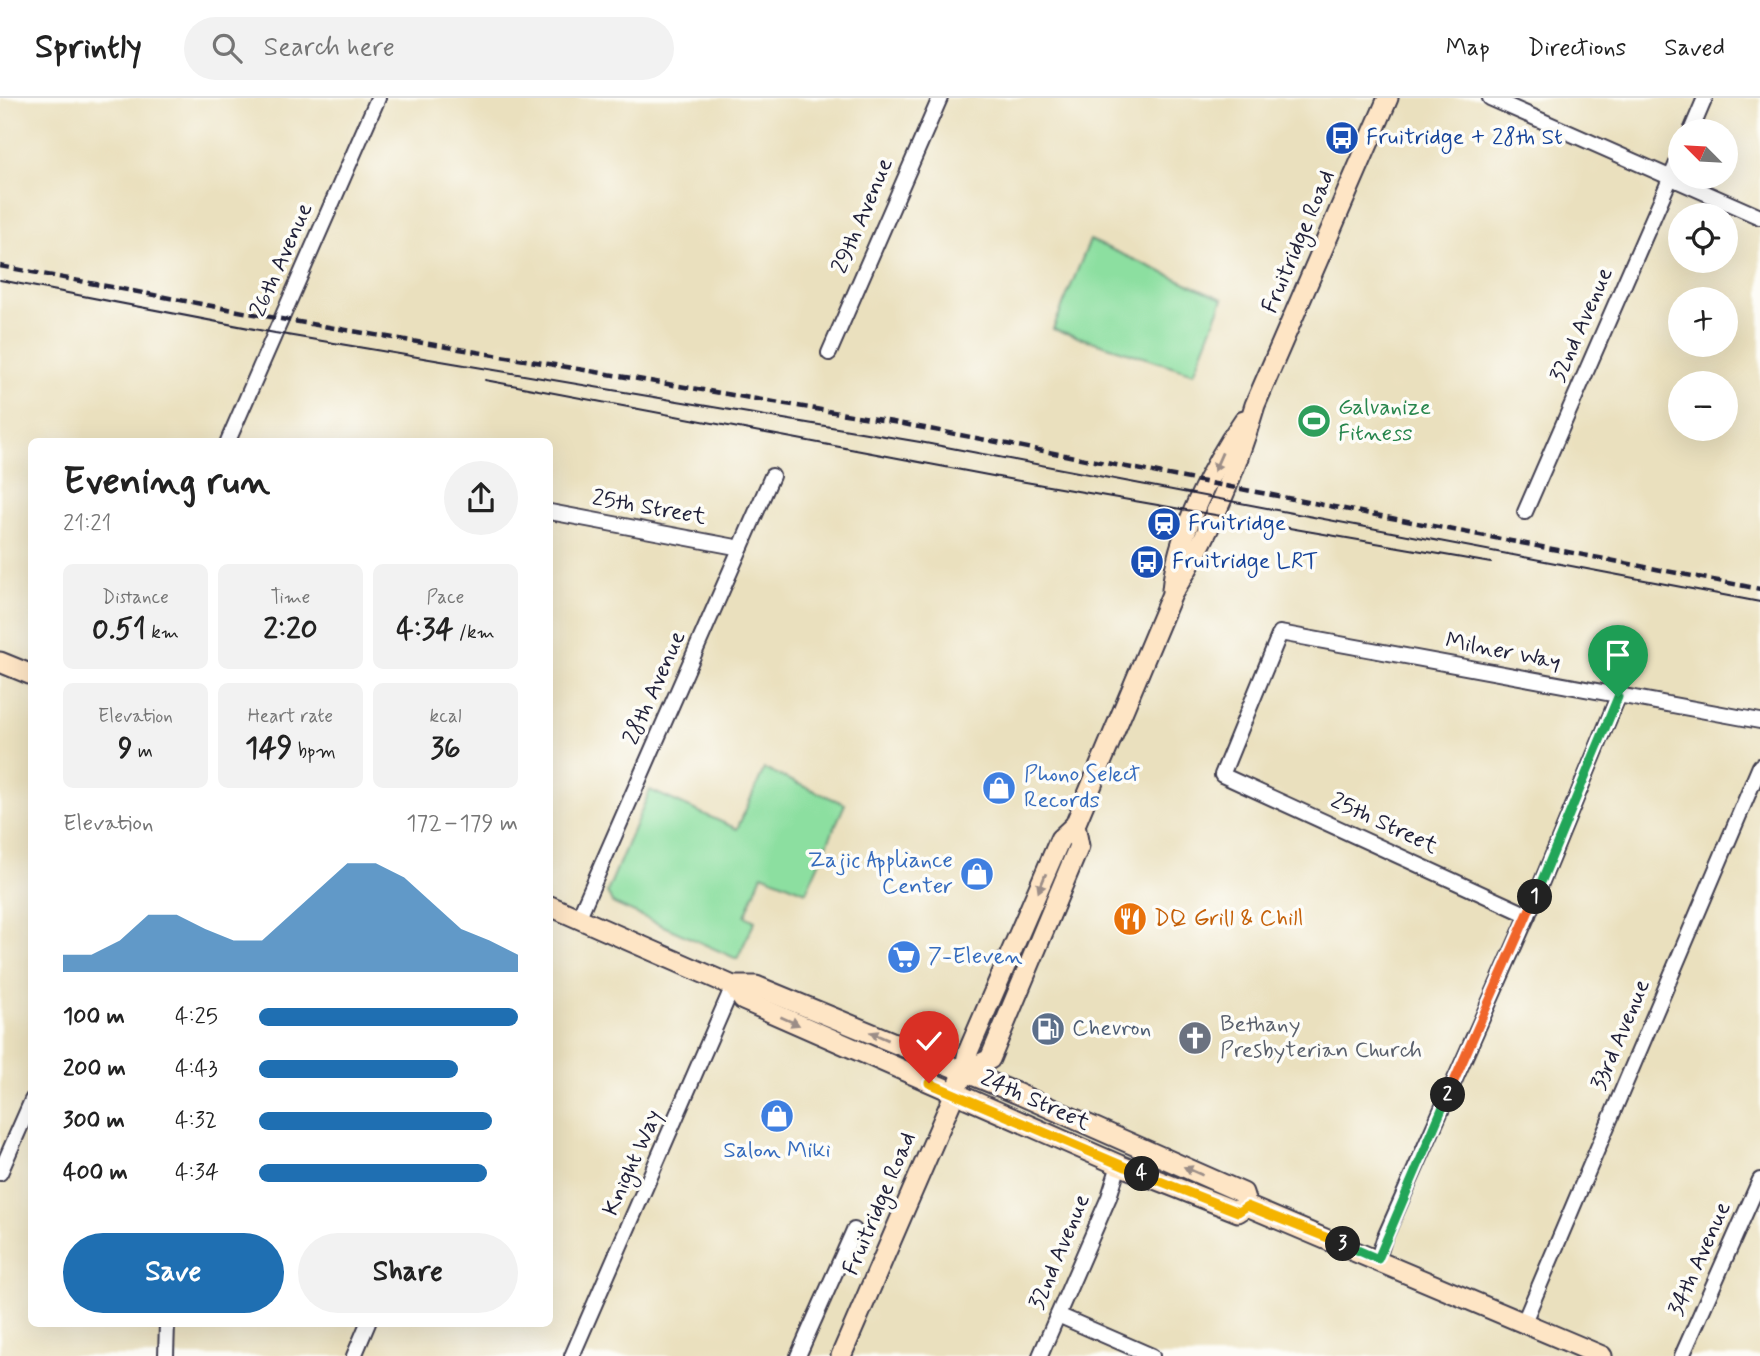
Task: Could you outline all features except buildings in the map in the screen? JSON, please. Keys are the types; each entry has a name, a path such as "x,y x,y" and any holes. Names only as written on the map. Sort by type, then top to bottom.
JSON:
{"street":[{"name":"26th Avenue","path":"233,438 378,98"},
{"name":"29th Avenue","path":"829,353 940,98"},
{"name":"Fruitridge Road","path":"841,1356 964,1072 990,1059 1079,846 1075,825 1172,594 1190,565 1241,453 1255,405 1388,98"},
{"path":"1490,98 1668,177"},
{"path":"1696,119 1705,98"},
{"name":"32nd Avenue","path":"1525,512 1668,185"},
{"path":"1696,189 1760,217"},
{"name":"28th Avenue","path":"579,919 772,475"},
{"name":"25th Street","path":"553,513 741,548"},
{"name":"Milner Way","path":"1222,775 1280,634 1760,721"},
{"path":"2,668 28,674"},
{"path":"1378,1259 1384,1238 1528,915 1618,697"},
{"name":"33rd Avenue","path":"1524,1322 1760,766"},
{"name":"25th Street","path":"1222,775 1528,915"},
{"name":"24th Street","path":"553,909 733,986 756,986 964,1072 1243,1193 1247,1206"},
{"name":"24th Street","path":"733,986 743,1000 1119,1165 1238,1212 1247,1206"},
{"name":"Knight Way","path":"572,1356 733,986"},
{"path":"0,1173 28,1109"},
{"name":"32nd Avenue","path":"1040,1356 1119,1165"},
{"name":"34th Avenue","path":"1682,1356 1760,1180"},
{"name":"24th Street","path":"1247,1206 1378,1259 1602,1356"},
{"path":"798,1356 854,1230"},
{"path":"1058,1315 1152,1356"},
{"path":"166,1356 167,1327"},
{"path":"354,1356 366,1327"}],"green space":[{"path":"1090,240 1223,299 1194,373 1053,329"},
{"path":"764,769 845,804 806,892 762,874 745,916 755,921 737,959 612,903 607,892 650,790 737,829"}],"tram line":[{"path":"0,280 275,333 920,442 1760,602"},
{"path":"485,380 1014,480 1491,563"}],"railway":[{"path":"0,266 281,319 893,422 1760,589"}],"place":[{"name":"Fruitridge + 28th St","path":"1342,138"},
{"name":"Galvanize Fitness","path":"1314,421"},
{"name":"Fruitridge","path":"1164,524"},
{"name":"Fruitridge LRT","path":"1147,562"},
{"name":"Phono Select Records","path":"999,788"},
{"name":"Zajic Appliance Center","path":"977,874"},
{"name":"DQ Grill & Chill","path":"1130,919"},
{"name":"7-Eleven","path":"904,957"},
{"name":"Chevron","path":"1048,1029"},
{"name":"Bethany Presbyterian Church","path":"1195,1038"},
{"name":"Salon Miki","path":"777,1116"}],"route":[{"path":"929,1083 1119,1165 1238,1212 1247,1206 1378,1259 1384,1238 1528,915 1618,697"}]}
